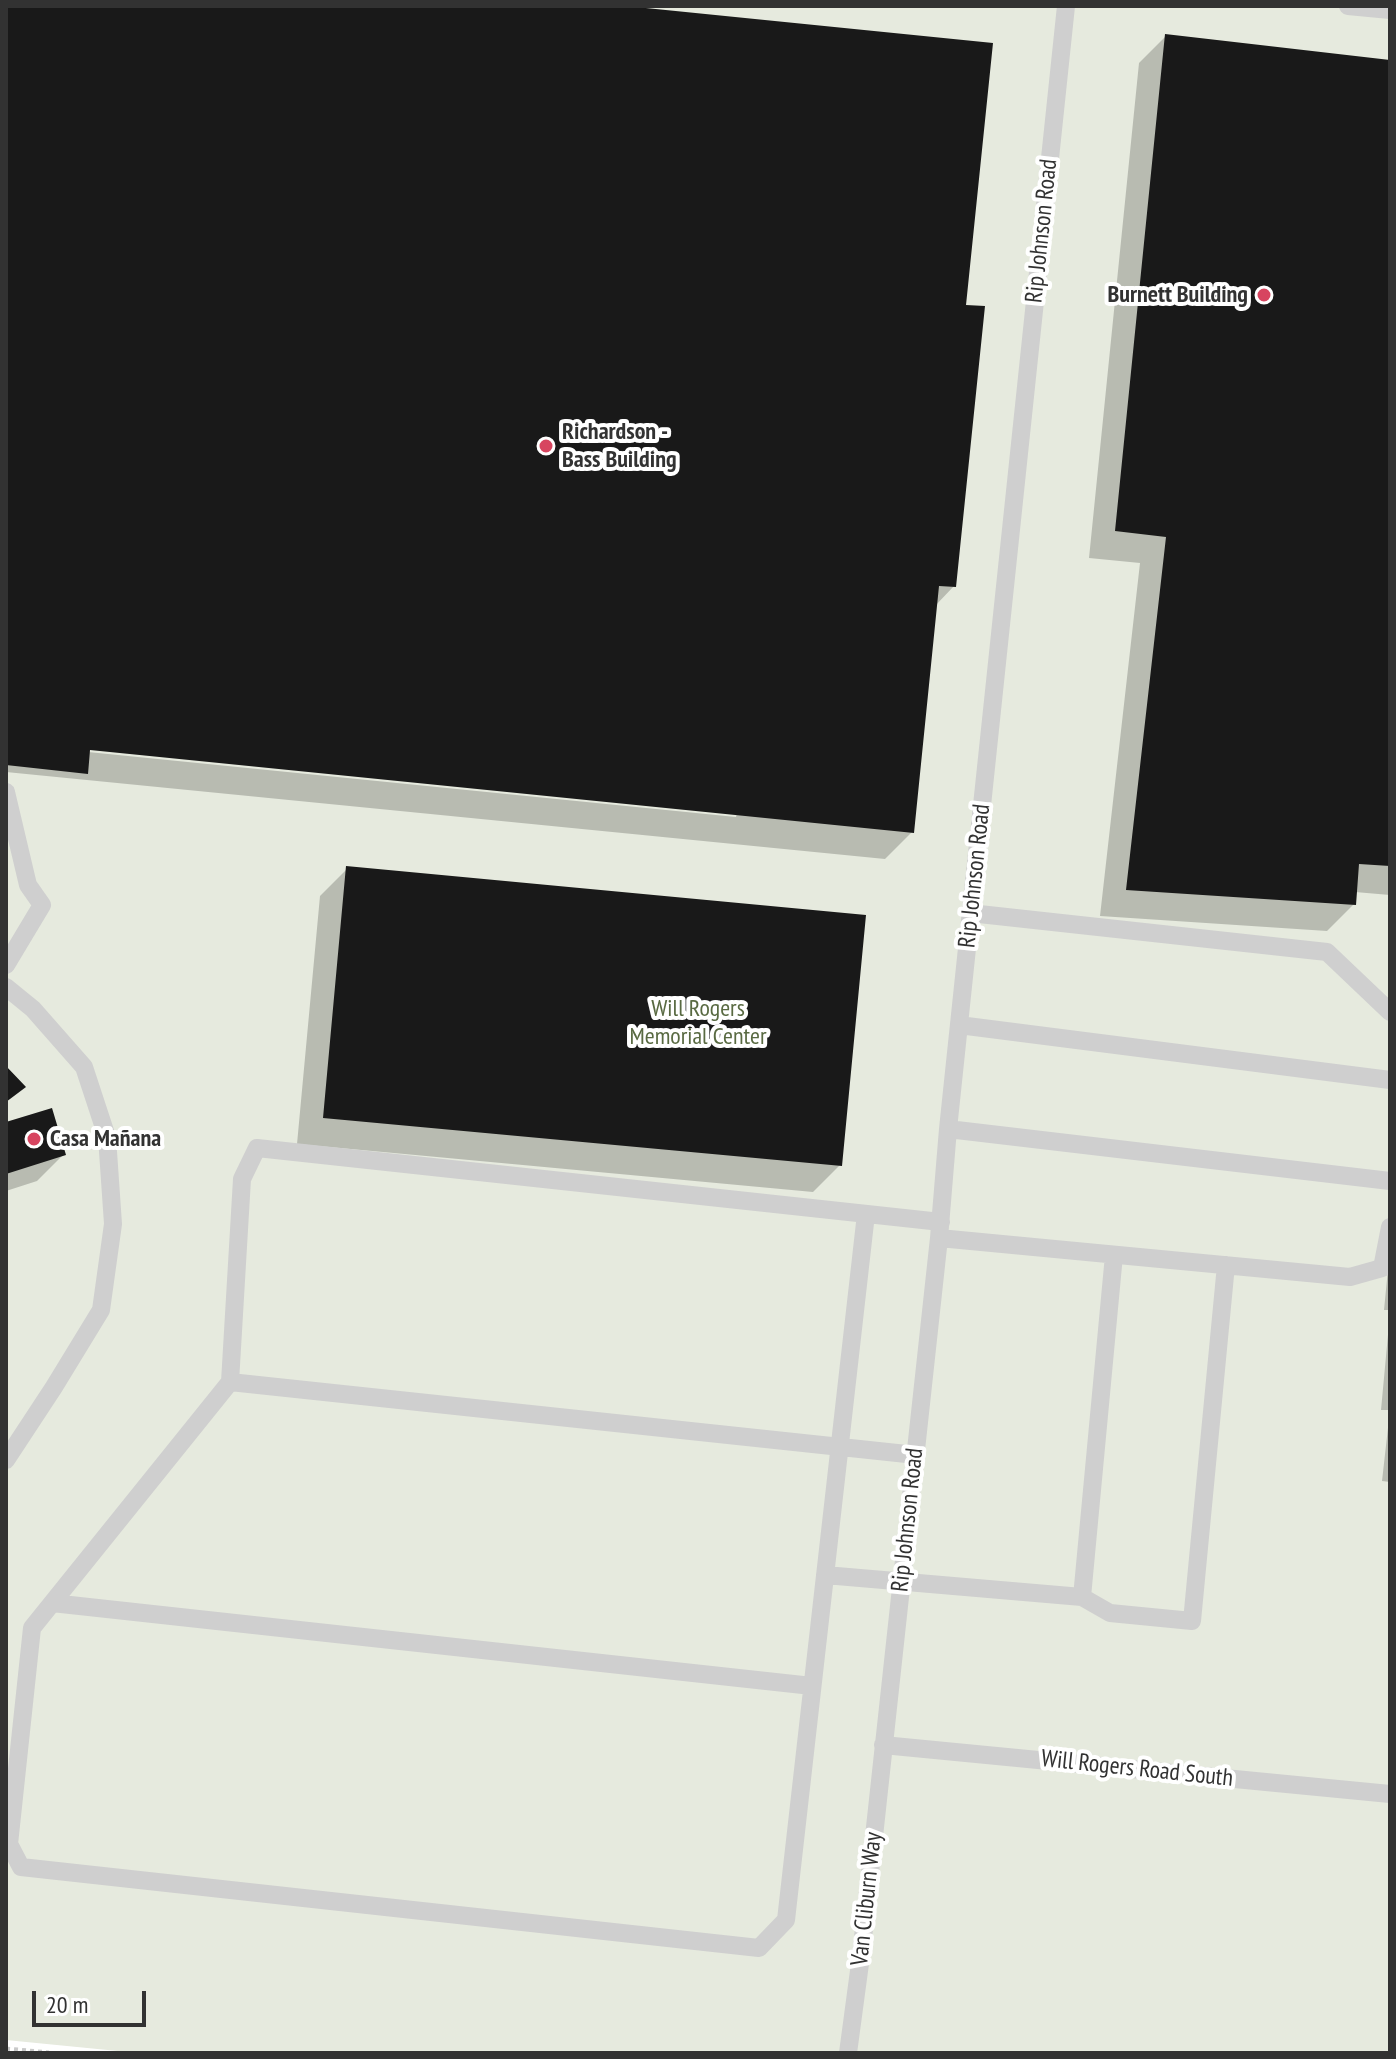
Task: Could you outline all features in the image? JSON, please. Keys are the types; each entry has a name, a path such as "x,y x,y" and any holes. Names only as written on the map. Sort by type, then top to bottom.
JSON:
{"lane":[{"name":"Rip Johnson Road","path":"883,1745 940,1230 970,913 1066,6"},
{"path":"1348,6 1390,10"},
{"path":"6,792 28,885 42,905 6,965"},
{"path":"970,913 1327,952 1390,1012"},
{"path":"6,987 33,1009 84,1067 107,1137 113,1224 101,1310 6,1460"},
{"path":"959,1025 1390,1080"},
{"path":"948,1129 1390,1181"},
{"path":"866,1214 786,1920 759,1948 21,1867 9,1844 32,1628 230,1382 242,1179 257,1148 866,1214 940,1230 1114,1255 1350,1277 1382,1268 1390,1227"},
{"path":"1082,1597 1114,1255"},
{"path":"825,1575 1082,1597 1110,1613 1192,1621 1226,1265"},
{"path":"230,1382 916,1455"},
{"path":"52,1603 812,1686"},
{"name":"Will Rogers Road South","path":"883,1745 1390,1794"},
{"name":"Van Cliburn Way","path":"848,2053 883,1745"}],"path":[{"path":"6,2049 49,2053"}],"green space":[{"name":"Will Rogers Memorial Center","path":"6,6 1390,6 1390,2053 138,2053 6,2040"}],"building":[{"name":"Richardson - Bass Building","path":"6,6 626,6 993,43 966,305 985,306 956,587 939,586 914,833 90,750 88,774 6,765"},
{"name":"Burnett Building","path":"1165,34 1390,60 1390,866 1359,864 1356,905 1126,890 1166,537 1115,531"},
{"path":"346,866 866,915 842,1166 323,1118"},
{"name":"Casa Mañana","path":"6,1066 26,1087 6,1102"},
{"name":"Casa Mañana","path":"52,1108 66,1155 6,1174 6,1122"}],"place":[{"name":"Burnett Building","path":"1264,295"},
{"name":"Richardson - Bass Building","path":"546,446"},
{"name":"Casa Mañana","path":"34,1139"}]}
